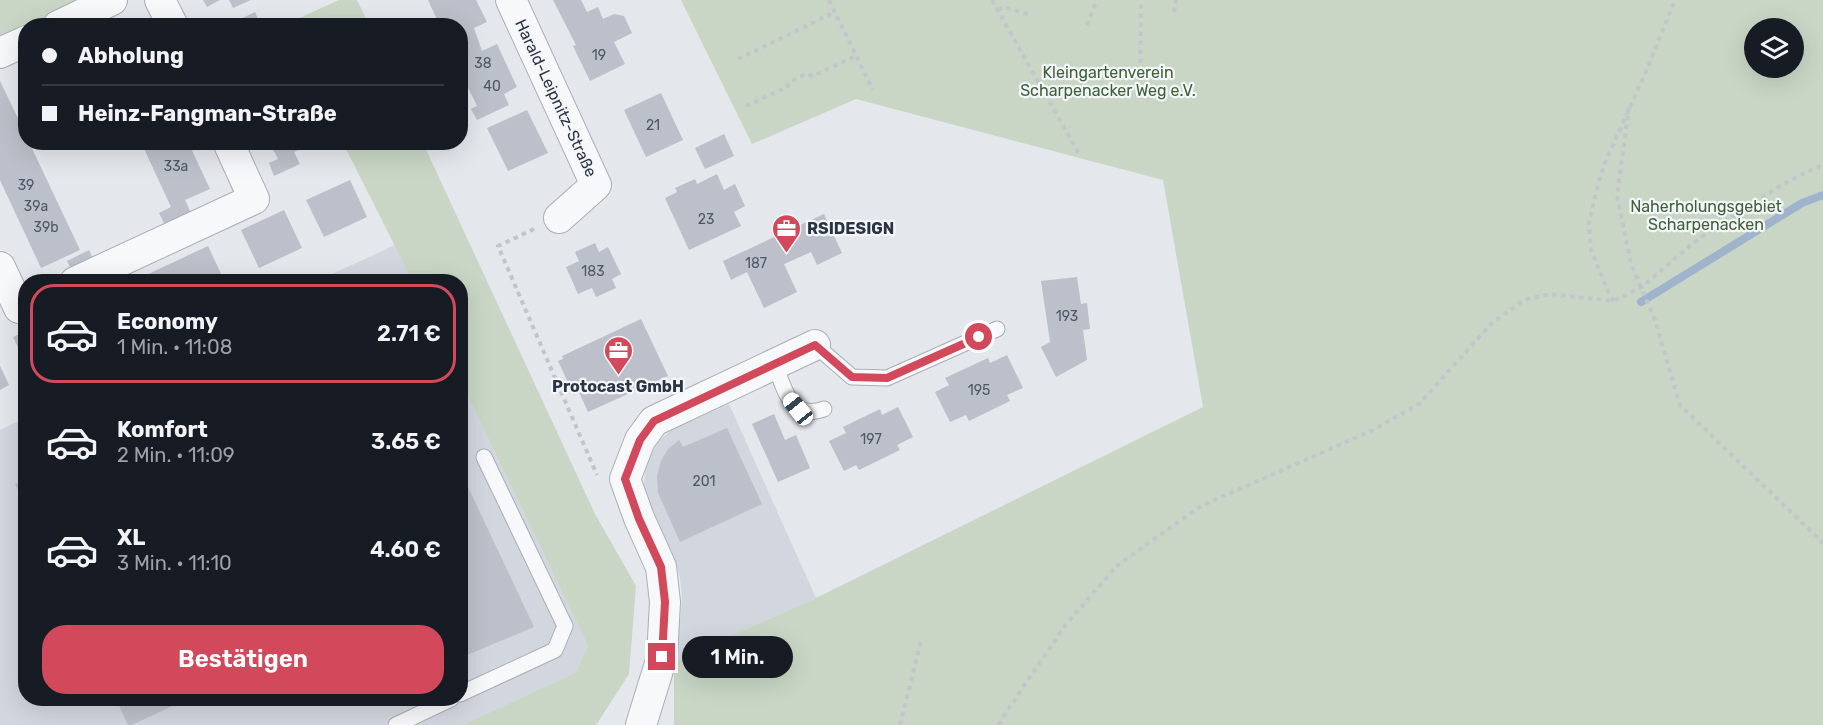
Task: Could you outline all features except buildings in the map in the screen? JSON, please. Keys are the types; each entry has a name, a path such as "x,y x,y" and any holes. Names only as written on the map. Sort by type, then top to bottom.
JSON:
{"street":[{"path":"75,18 112,0"},
{"path":"160,0 169,18"},
{"name":"Harald-Leipnitz-Straße","path":"511,0 596,185 559,218"},
{"path":"0,53 18,45"},
{"path":"92,274 254,199 232,150"},
{"path":"0,267 18,306"},
{"path":"641,725 662,657 665,602 661,567 639,519 625,479 640,440 654,421 815,345"}],"lane":[{"path":"815,345 852,377 887,378 997,329"},
{"path":"775,364 786,394 798,409 812,413 824,409"},
{"path":"468,690 555,650 565,626 484,457"},
{"path":"396,725 436,706"}],"path":[{"path":"829,0 873,90"},
{"path":"992,0 1079,154"},
{"path":"1087,24 1097,0"},
{"path":"1140,99 1141,0"},
{"path":"1174,12 1176,0"},
{"path":"1614,301 1590,250 1588,223 1601,176 1675,0"},
{"path":"998,10 1003,7 1030,15"},
{"path":"738,59 835,12"},
{"path":"746,106 787,87 789,82 806,74 813,76 856,56"},
{"path":"1629,107 1617,196 1631,264 1655,320 1680,405 1823,543"},
{"path":"999,725 1066,624 1118,565 1201,506 1373,430 1419,404 1492,323 1524,300 1550,294 1614,301 1642,287 1693,243 1750,204 1798,176 1823,165"},
{"path":"559,218 498,246 598,477 625,479"},
{"path":"900,725 921,641"},
{"path":"657,671 712,657 784,657"}],"shaded area":[{"path":"395,245 409,274 332,274"},
{"path":"468,397 588,646 575,673 462,725 0,725 0,430 18,421 18,706 468,706"},
{"path":"729,404 816,598 674,661 681,613 680,578 677,566 649,505 644,487 645,470 659,441 671,430"}],"green space":[{"path":"0,0 83,0 44,18 18,18 18,30 0,39"},
{"path":"339,0 357,0 366,18 299,18"},
{"path":"681,0 1823,0 1823,725 674,725 674,661 816,598 1203,407 1163,180 856,99 752,144"},
{"path":"347,150 426,150 595,514 636,586 629,674 596,725 462,725 575,673 588,646 468,397 468,274 409,274"}],"waterway":[{"path":"1641,302 1802,203 1823,195"}],"place":[{"name":"RSIDESIGN","path":"786,254"},
{"name":"Protocast GmbH","path":"618,376"}],"route":[{"path":"662,657 665,602 661,567 639,519 625,479 640,440 654,421 815,345 852,377 887,378 979,337"}],"park label":[{"name":"Kleingartenverein Scharpenacker Weg e.V.","path":"1108,81"},
{"name":"Naherholungsgebiet Scharpenacken","path":"1706,215"}]}
